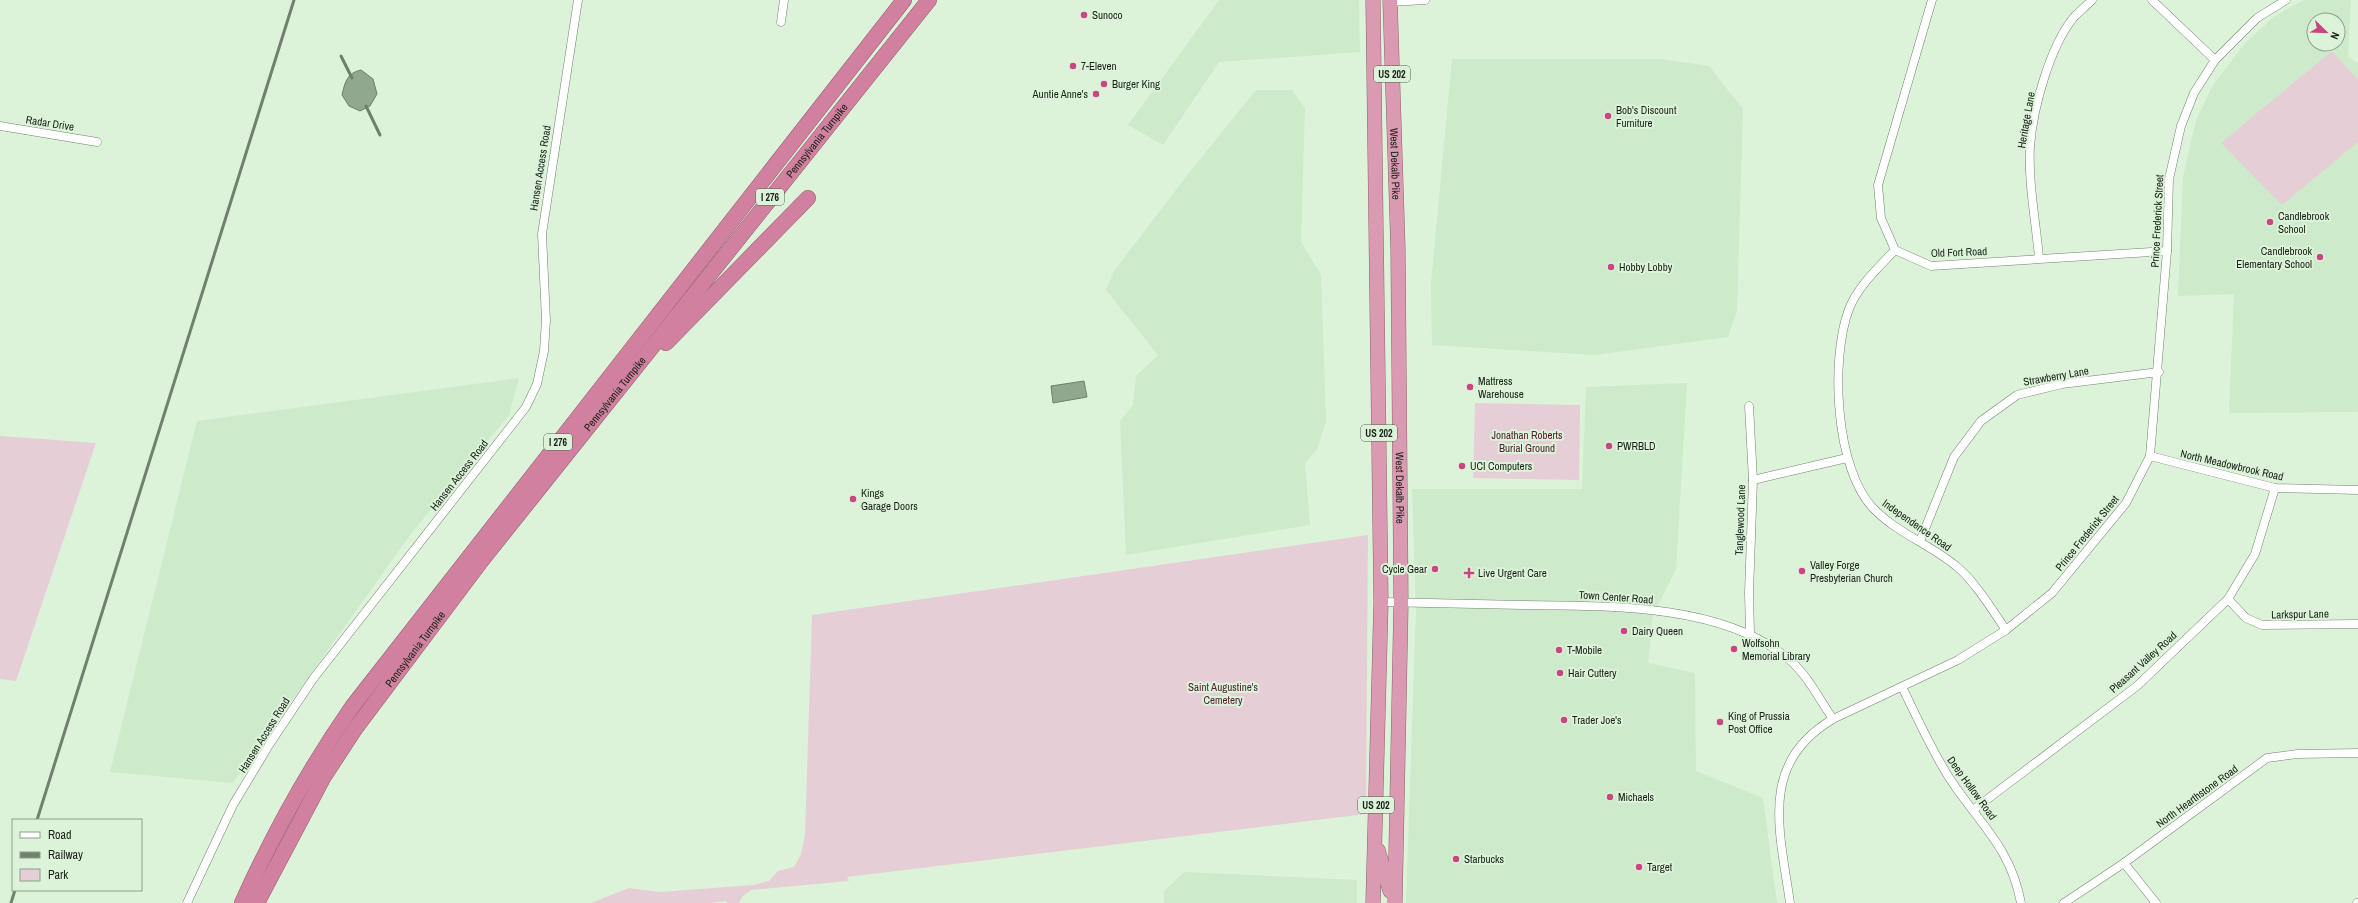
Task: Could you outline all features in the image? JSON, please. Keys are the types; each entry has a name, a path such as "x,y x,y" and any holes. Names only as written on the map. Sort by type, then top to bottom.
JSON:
{"highway":[{"name":"Pennsylvania Turnpike","path":"242,903 263,856 297,792 321,751 352,707 904,0"},
{"name":"Pennsylvania Turnpike","path":"257,903 323,778 355,730 482,560 614,397 770,197 929,0"},
{"name":"West Dekalb Pike","path":"1373,0 1381,602 1376,842 1373,896"},
{"name":"West Dekalb Pike","path":"1390,1 1398,249 1402,603 1391,903"},
{"path":"614,397 808,198"},
{"path":"1373,896 1391,903 1376,842"}],"street":[{"name":"Hansen Access Road","path":"187,903 233,805 269,744 313,679 526,406 537,384 544,351 546,320 542,234 578,0"},
{"path":"781,22 784,0"},
{"path":"1390,1 1425,0"},
{"path":"1895,250 1881,218 1878,185 1932,0"},
{"name":"Heritage Lane","path":"2039,258 2030,146 2035,118 2045,77 2058,42 2074,17 2092,0"},
{"path":"2152,0 2215,60"},
{"name":"Prince Frederick Street","path":"1790,903 1778,817 1781,781 1790,759 1798,749 1815,731 1833,719 1958,660 2006,630 2052,593 2092,547 2126,503 2150,456 2159,372 2167,251 2169,179 2181,126 2194,93 2215,60 2257,18 2286,0"},
{"name":"Radar Drive","path":"0,126 97,142"},
{"name":"Old Fort Road","path":"1895,250 1931,266 2167,251"},
{"name":"Independence Road","path":"1895,250 1867,280 1849,309 1841,341 1839,413 1847,458 1858,486 1874,509 1897,527 1958,566 2006,630"},
{"name":"Strawberry Lane","path":"1920,541 1954,457 1980,421 2017,395 2062,384 2159,372"},
{"path":"1749,406 1753,480"},
{"name":"North Meadowbrook Road","path":"2150,456 2275,488 2358,490"},
{"name":"Tanglewood Lane","path":"1750,634 1749,593 1753,480 1847,458"},
{"name":"Pleasant Valley Road","path":"1973,810 2137,686 2228,599 2255,554 2275,488"},
{"name":"Larkspur Lane","path":"2228,599 2246,618 2262,625 2358,624"},
{"name":"Town Center Road","path":"1381,602 1630,607 1701,620 1750,634 1787,657 1807,681 1833,719"},
{"name":"Deep Hollow Road","path":"1902,687 1940,764 1998,842 2011,865 2021,903"},
{"name":"North Hearthstone Road","path":"2064,903 2124,863 2267,758 2298,754 2358,754"},
{"path":"2124,863 2156,903"}],"shaded area":[{"path":"1219,0 1359,0 1360,52 1219,62 1163,145 1128,125"},
{"name":"Candlebrook School","path":"2304,0 2351,0 2348,57 2358,63 2358,412 2229,413 2234,294 2178,296 2183,177 2196,120 2213,85 2246,42 2275,16"},
{"path":"1452,59 1660,59 1709,66 1743,109 1737,311 1728,337 1595,355 1432,345 1431,283"},
{"path":"361,70 373,79 377,94 370,106 360,111 349,106 342,95 347,79 356,71"},
{"path":"1256,90 1292,90 1305,108 1301,242 1321,275 1326,421 1317,450 1305,463 1310,525 1126,555 1120,421 1133,405 1136,376 1158,355 1106,290 1114,271 1192,169"},
{"path":"519,378 509,415 410,535 233,783 110,772 197,421"},
{"path":"1084,381 1087,397 1053,403 1051,386"},
{"path":"1687,383 1676,569 1653,615 1648,663 1695,673 1696,771 1763,798 1777,903 1406,903 1416,609 1412,489 1582,489 1586,387"},
{"path":"1184,872 1357,880 1357,903 1164,903 1164,891"}],"green space":[{"path":"2331,52 2333,52 2358,80 2358,142 2282,205 2221,143"},
{"name":"Jonathan Roberts Burial Ground","path":"1475,403 1580,405 1579,480 1473,478"},
{"path":"0,436 96,443 16,681 0,679"},
{"name":"Saint Augustine's Cemetery","path":"1368,535 1366,814 847,877 849,881 751,890 742,897 739,903 727,903 726,901 710,903 591,903 629,888 660,892 754,885 769,881 778,871 794,867 801,854 805,835 812,615"}],"waterway":[{"path":"341,56 352,78"},
{"path":"366,106 380,135"}],"railway":[{"path":"37,819 294,0"},
{"path":"11,903 15,891"}],"place":[{"name":"Sunoco","path":"1084,15"},
{"name":"7-Eleven","path":"1073,66"},
{"name":"Burger King","path":"1104,84"},
{"name":"Auntie Anne's","path":"1096,94"},
{"name":"Bob's Discount Furniture","path":"1608,116"},
{"name":"Candlebrook School","path":"2270,222"},
{"name":"Candlebrook Elementary School","path":"2320,257"},
{"name":"Hobby Lobby","path":"1611,267"},
{"name":"Mattress Warehouse","path":"1470,387"},
{"name":"PWRBLD","path":"1609,446"},
{"name":"UCI Computers","path":"1462,466"},
{"name":"Kings Garage Doors","path":"853,499"},
{"name":"Cycle Gear","path":"1435,569"},
{"name":"Valley Forge Presbyterian Church","path":"1802,571"},
{"name":"Live Urgent Care","path":"1469,573"},
{"name":"Dairy Queen","path":"1624,631"},
{"name":"Wolfsohn Memorial Library","path":"1734,649"},
{"name":"T-Mobile","path":"1559,650"},
{"name":"Hair Cuttery","path":"1560,673"},
{"name":"Trader Joe's","path":"1564,720"},
{"name":"King of Prussia Post Office","path":"1720,722"},
{"name":"Michaels","path":"1610,797"},
{"name":"Starbucks","path":"1456,859"},
{"name":"Target","path":"1639,867"}]}
